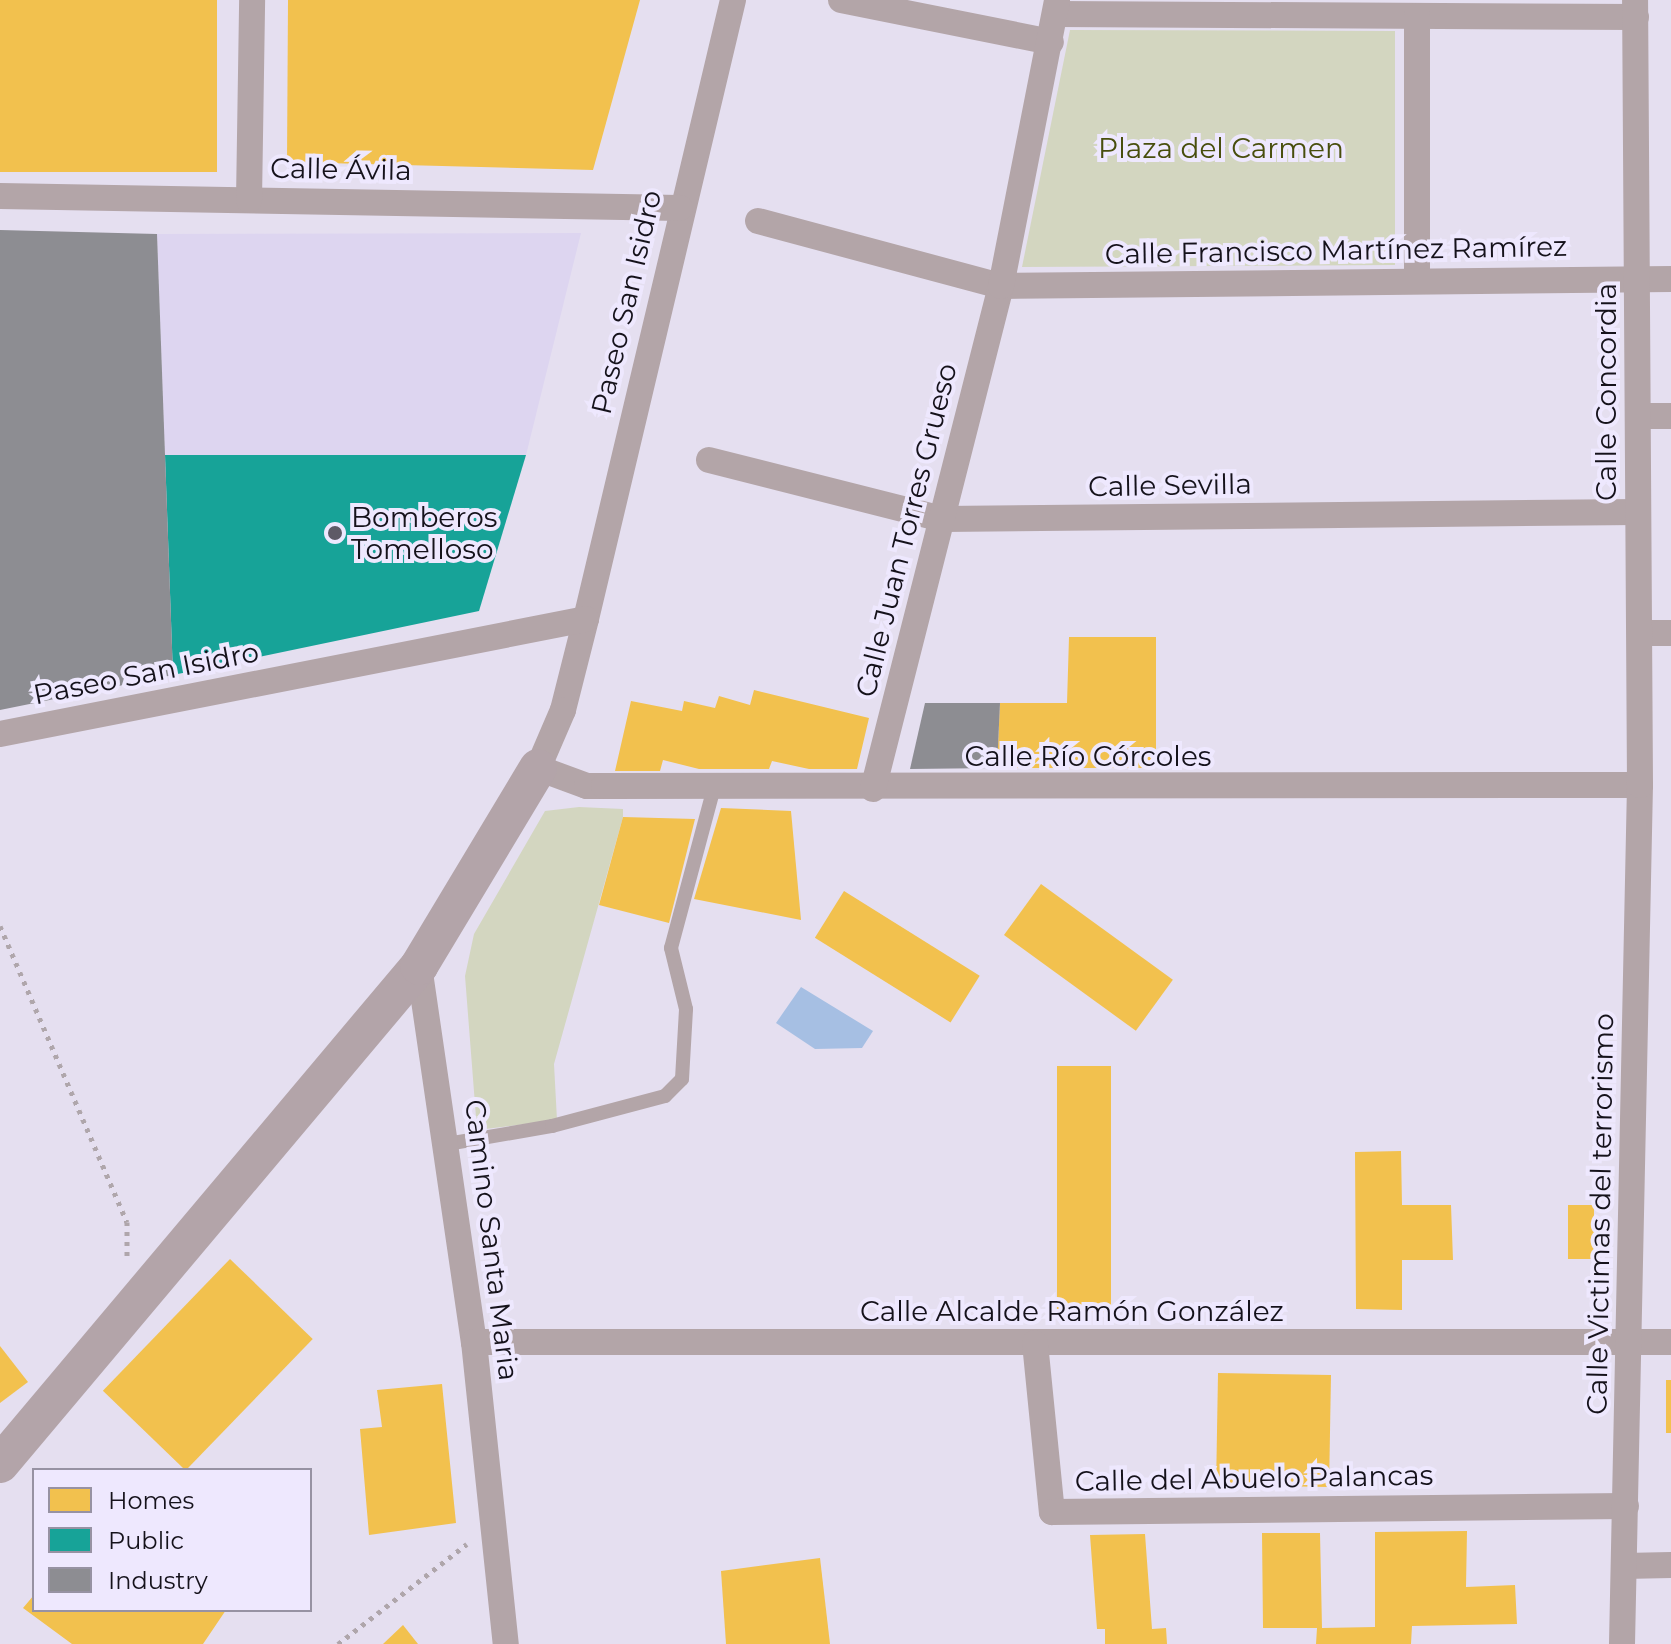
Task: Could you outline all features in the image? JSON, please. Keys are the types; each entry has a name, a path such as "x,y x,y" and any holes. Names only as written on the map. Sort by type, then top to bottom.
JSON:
{"main road":[{"path":"0,1464 419,966 538,768"}],"street":[{"path":"249,200 252,0"},
{"name":"Paseo San Isidro","path":"538,768 563,710 680,208 733,0"},
{"path":"841,0 1051,42"},
{"path":"1057,7 1417,16 1635,8"},
{"name":"Calle Juan Torres Grueso","path":"873,789 1001,286 1057,7"},
{"name":"Calle Concordia","path":"1635,8 1640,785"},
{"path":"1417,16 1417,281"},
{"name":"Calle Ávila","path":"0,196 680,208"},
{"name":"Calle Francisco Martínez Ramírez","path":"758,221 1001,286 1671,279"},
{"path":"1638,416 1671,416"},
{"name":"Calle Sevilla","path":"709,460 943,519 1638,512"},
{"name":"Paseo San Isidro","path":"0,734 586,619"},
{"path":"1640,633 1671,633"},
{"name":"Calle Río Córcoles","path":"538,768 587,786 873,789 1640,785"},
{"name":"Calle Victimas del terrorismo","path":"1622,1644 1640,785"},
{"name":"Camino Santa Maria","path":"419,966 474,1342 506,1644"},
{"name":"Calle Alcalde Ramón González","path":"474,1342 1671,1342"},
{"name":"Calle del Abuelo Palancas","path":"1035,1343 1052,1512 1626,1506"},
{"path":"1624,1566 1671,1565"}],"lane":[{"path":"447,1144 552,1126 665,1096 682,1079 686,1009 671,948 714,787"}],"path":[{"path":"0,926 127,1222 127,1263"},
{"path":"338,1644 494,1523"}],"shaded area":[{"path":"581,233 526,455 165,455 157,234"}],"green space":[{"name":"Plaza del Carmen","path":"1070,30 1395,31 1395,265 1022,267"},
{"path":"579,807 623,809 623,817 554,1064 557,1120 477,1130 465,976 474,934 545,811"}],"water":[{"path":"801,987 873,1031 862,1048 815,1049 776,1023"}],"building: Homes":[{"path":"0,0 217,0 217,172 0,172"},
{"path":"288,0 640,0 593,170 287,162"},
{"path":"1069,637 1156,637 1156,768 997,768 1000,703 1067,703"},
{"path":"754,690 869,718 857,769 809,769 772,761 769,769 699,769 663,760 660,771 615,771 631,701 682,711 684,701 715,708 719,696 750,705"},
{"path":"721,808 791,811 801,920 694,899"},
{"path":"623,817 695,819 669,923 599,905"},
{"path":"1041,884 1173,980 1136,1031 1004,935"},
{"path":"844,891 980,976 951,1022 815,938"},
{"path":"1057,1066 1111,1066 1111,1312 1057,1312"},
{"path":"1401,1151 1402,1205 1451,1205 1453,1260 1402,1260 1402,1310 1356,1309 1355,1152"},
{"path":"1568,1205 1594,1205 1594,1259 1568,1259"},
{"path":"230,1259 313,1339 188,1468 183,1468 103,1391"},
{"path":"0,1346 28,1382 0,1403"},
{"path":"1218,1373 1331,1375 1329,1487 1216,1485"},
{"path":"1666,1380 1671,1380 1671,1433 1666,1433"},
{"path":"442,1384 456,1523 369,1535 360,1429 382,1427 377,1390"},
{"path":"1467,1531 1466,1587 1515,1585 1517,1624 1412,1626 1411,1644 1316,1644 1317,1628 1263,1628 1262,1533 1320,1533 1322,1628 1375,1627 1375,1532"},
{"path":"1145,1534 1152,1629 1166,1628 1167,1644 1105,1644 1105,1629 1097,1629 1090,1535"},
{"path":"820,1558 830,1644 726,1644 721,1571"},
{"path":"32,1597 32,1612 225,1612 203,1644 72,1644 23,1608"},
{"path":"403,1625 418,1644 383,1644"}],"building: Public":[{"name":"Bomberos Tomelloso","path":"165,455 526,455 479,611 173,675"}],"building: Industry":[{"path":"0,230 157,234 173,675 0,710"},
{"path":"925,703 1000,703 997,768 910,769"}],"place":[{"name":"Bomberos Tomelloso","path":"335,533"}]}
